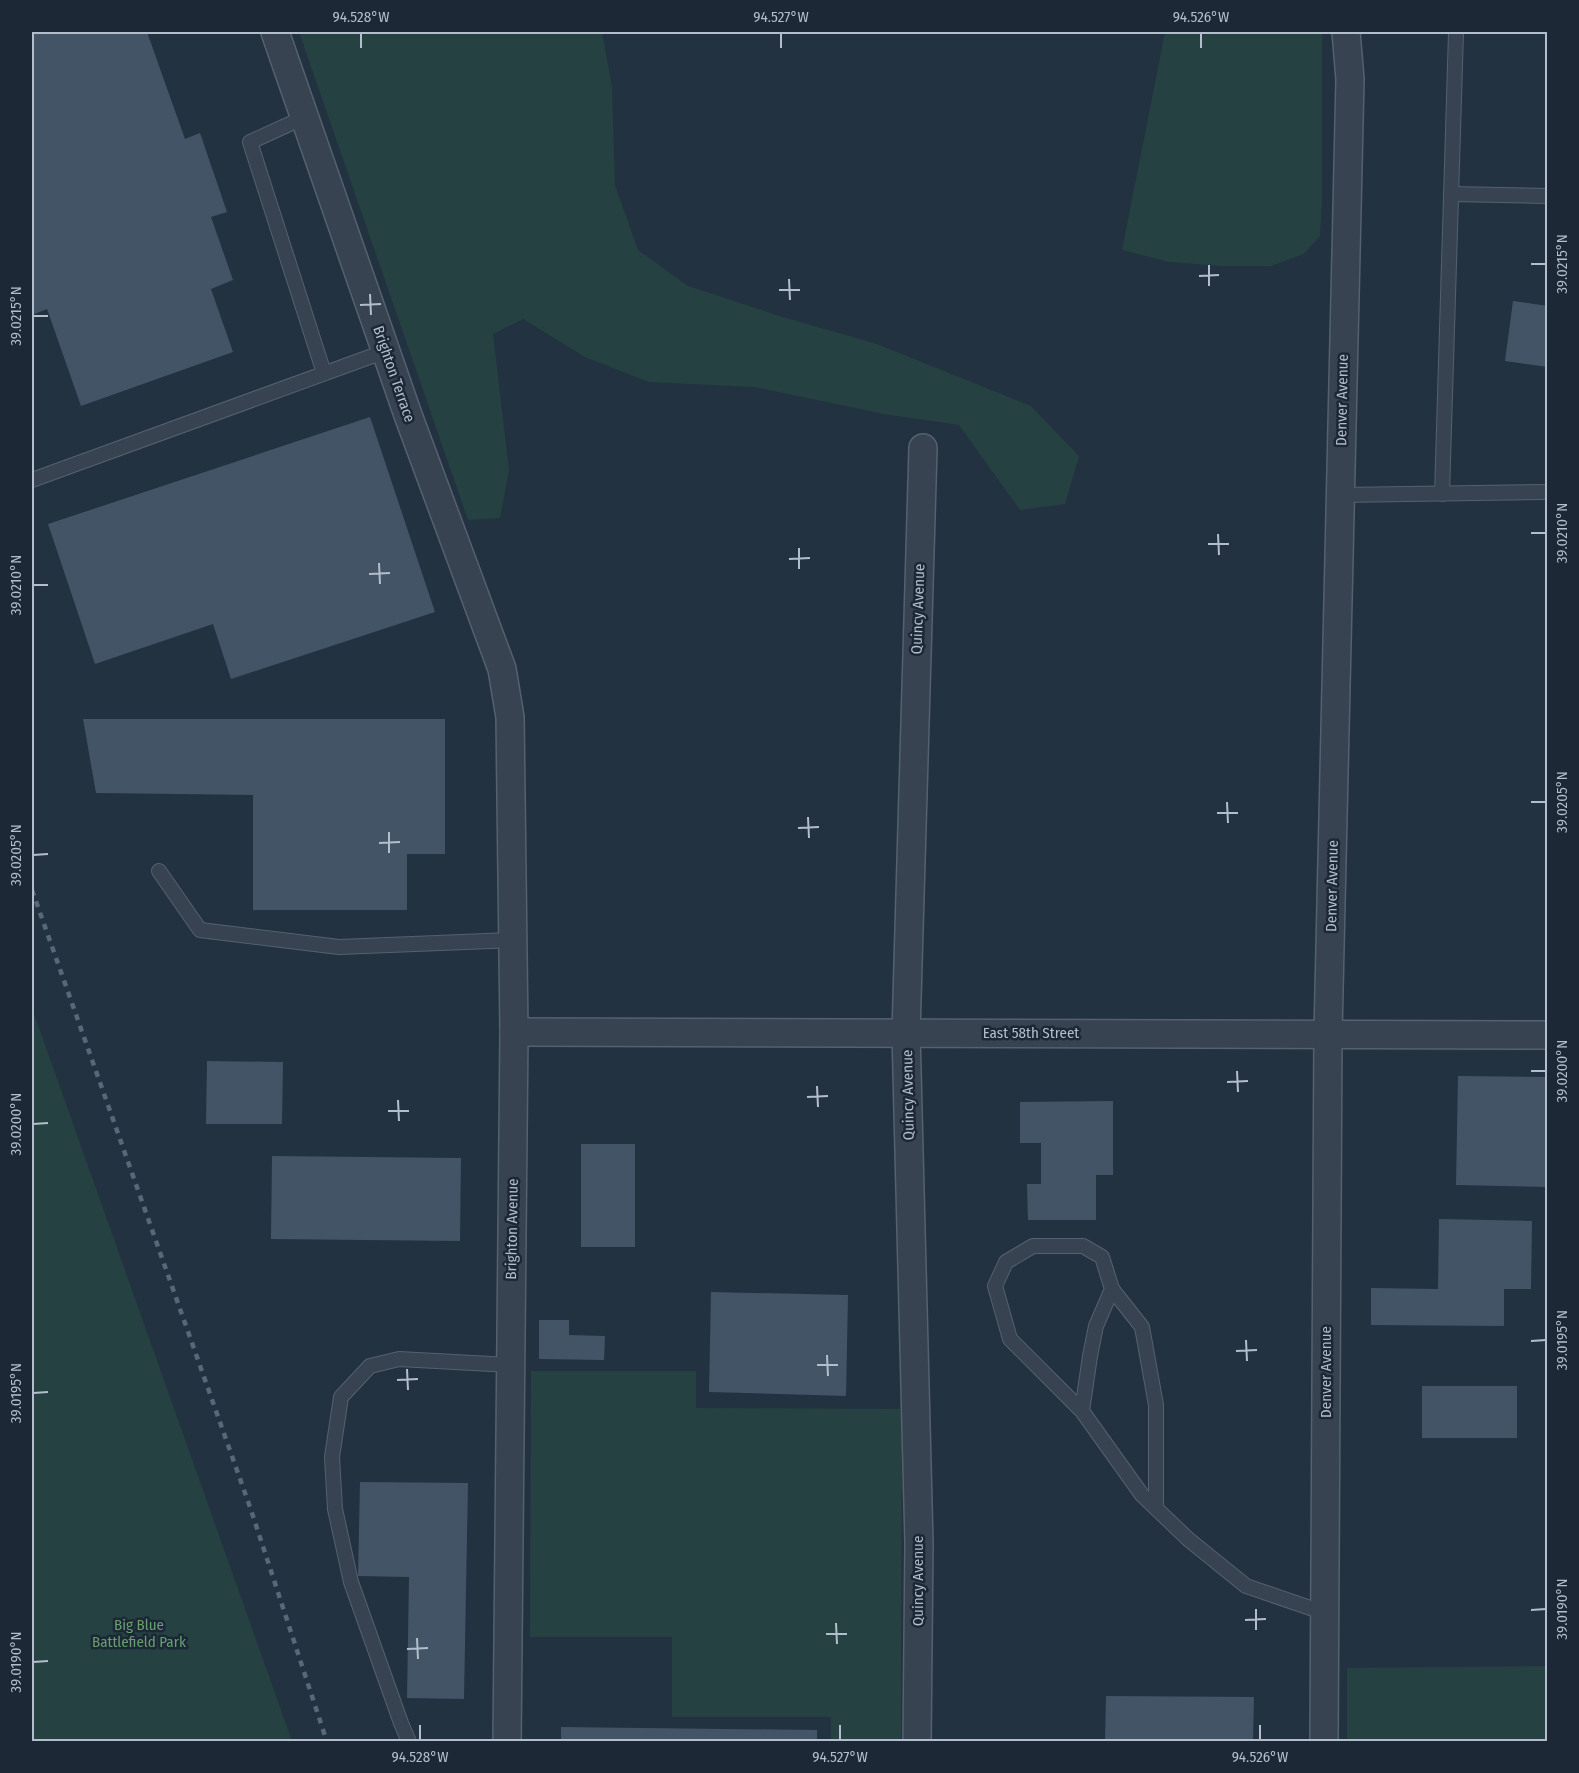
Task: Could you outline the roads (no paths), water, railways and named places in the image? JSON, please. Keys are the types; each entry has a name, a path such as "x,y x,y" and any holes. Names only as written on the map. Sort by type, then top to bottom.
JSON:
{"street":[{"name":"Brighton Terrace","path":"275,32 408,415 502,669 510,717"},
{"name":"Denver Avenue","path":"1324,1742 1328,1034 1350,79 1346,32"},
{"name":"Quincy Avenue","path":"917,1742 919,1543 906,1033 923,448"},
{"name":"Brighton Avenue","path":"507,1742 514,1032 510,717"},
{"name":"East 58th Street","path":"514,1032 1548,1035"}],"lane":[{"path":"1442,494 1456,32"},
{"path":"305,117 250,142 324,374"},
{"path":"1451,194 1548,196"},
{"path":"32,480 386,351"},
{"path":"1340,495 1548,492"},
{"path":"159,871 200,930 339,947 513,940"},
{"path":"1156,1508 1156,1405 1142,1327 1112,1289 1102,1257 1083,1246 1033,1246 1006,1262 995,1286 1010,1339 1082,1411 1142,1495 1188,1539 1246,1586 1324,1612"},
{"path":"1082,1411 1096,1326 1112,1289"},
{"path":"409,1742 351,1582 335,1509 332,1457 341,1397 370,1366 399,1359 511,1365"}],"railway":[{"path":"32,890 251,1510 327,1742"}],"park label":[{"name":"Big Blue Battlefield Park","path":"139,1634"}]}
